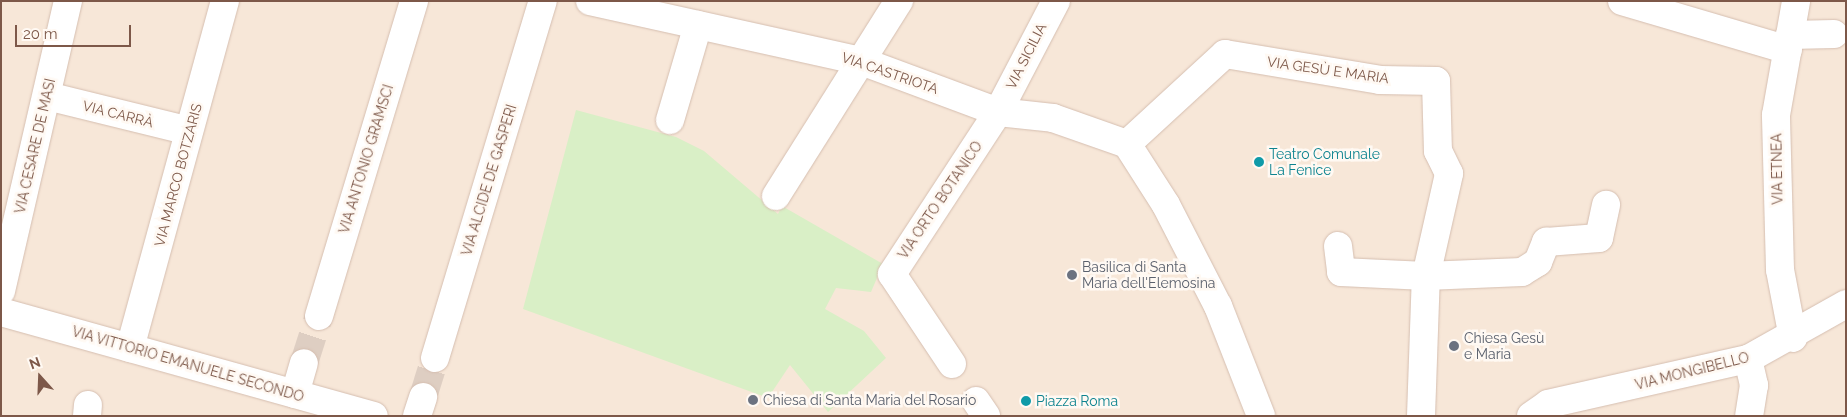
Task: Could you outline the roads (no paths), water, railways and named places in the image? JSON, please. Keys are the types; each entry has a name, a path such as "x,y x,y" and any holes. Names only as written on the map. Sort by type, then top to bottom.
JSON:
{"street":[{"name":"VIA CESARE DE MASI","path":"1,291 68,1"},
{"name":"VIA MARCO BOTZARIS","path":"130,348 225,1"},
{"name":"VIA ANTONIO GRAMSCI","path":"319,316 414,1"},
{"name":"VIA ALCIDE DE GASPERI","path":"435,358 543,1"},
{"name":"VIA CASTRIOTA","path":"590,1 861,61 998,112 1053,118 1126,144"},
{"path":"776,196 899,1"},
{"name":"VIA SICILIA","path":"998,112 1056,1"},
{"path":"1622,1 1789,42 1834,34"},
{"name":"VIA ETNEA","path":"1793,338 1780,270 1776,115 1796,1"},
{"path":"670,120 698,25"},
{"name":"VIA GESÙ E MARIA","path":"1126,144 1225,54 1380,80 1436,81 1438,151 1449,174 1426,276 1421,416"},
{"name":"VIA CARRÀ","path":"46,96 190,132"},
{"name":"VIA ORTO BOTANICO","path":"952,364 892,274 998,112"},
{"path":"1126,144 1166,205 1218,306 1261,416"},
{"path":"1338,246 1341,272 1426,276 1522,272 1538,262 1546,242 1599,238 1606,204"},
{"name":"VIA MONGIBELLO","path":"1531,416 1548,404 1748,359 1793,338 1846,304"},
{"name":"VIA VITTORIO EMANUELE SECONDO","path":"1,312 374,416"},
{"path":"1748,359 1754,385 1749,416"},
{"path":"295,394 304,363"},
{"path":"969,416 976,401 986,416"}],"tunnel":[{"path":"304,363 319,316"},
{"path":"423,397 435,358"}],"place":[{"name":"Teatro Comunale La Fenice","path":"1259,162"},
{"name":"Basilica di Santa Maria dell'Elemosina","path":"1072,275"},
{"name":"Chiesa Gesù e Maria","path":"1454,346"},
{"name":"Chiesa di Santa Maria del Rosario","path":"753,400"},
{"name":"Piazza Roma","path":"1026,401"}]}
